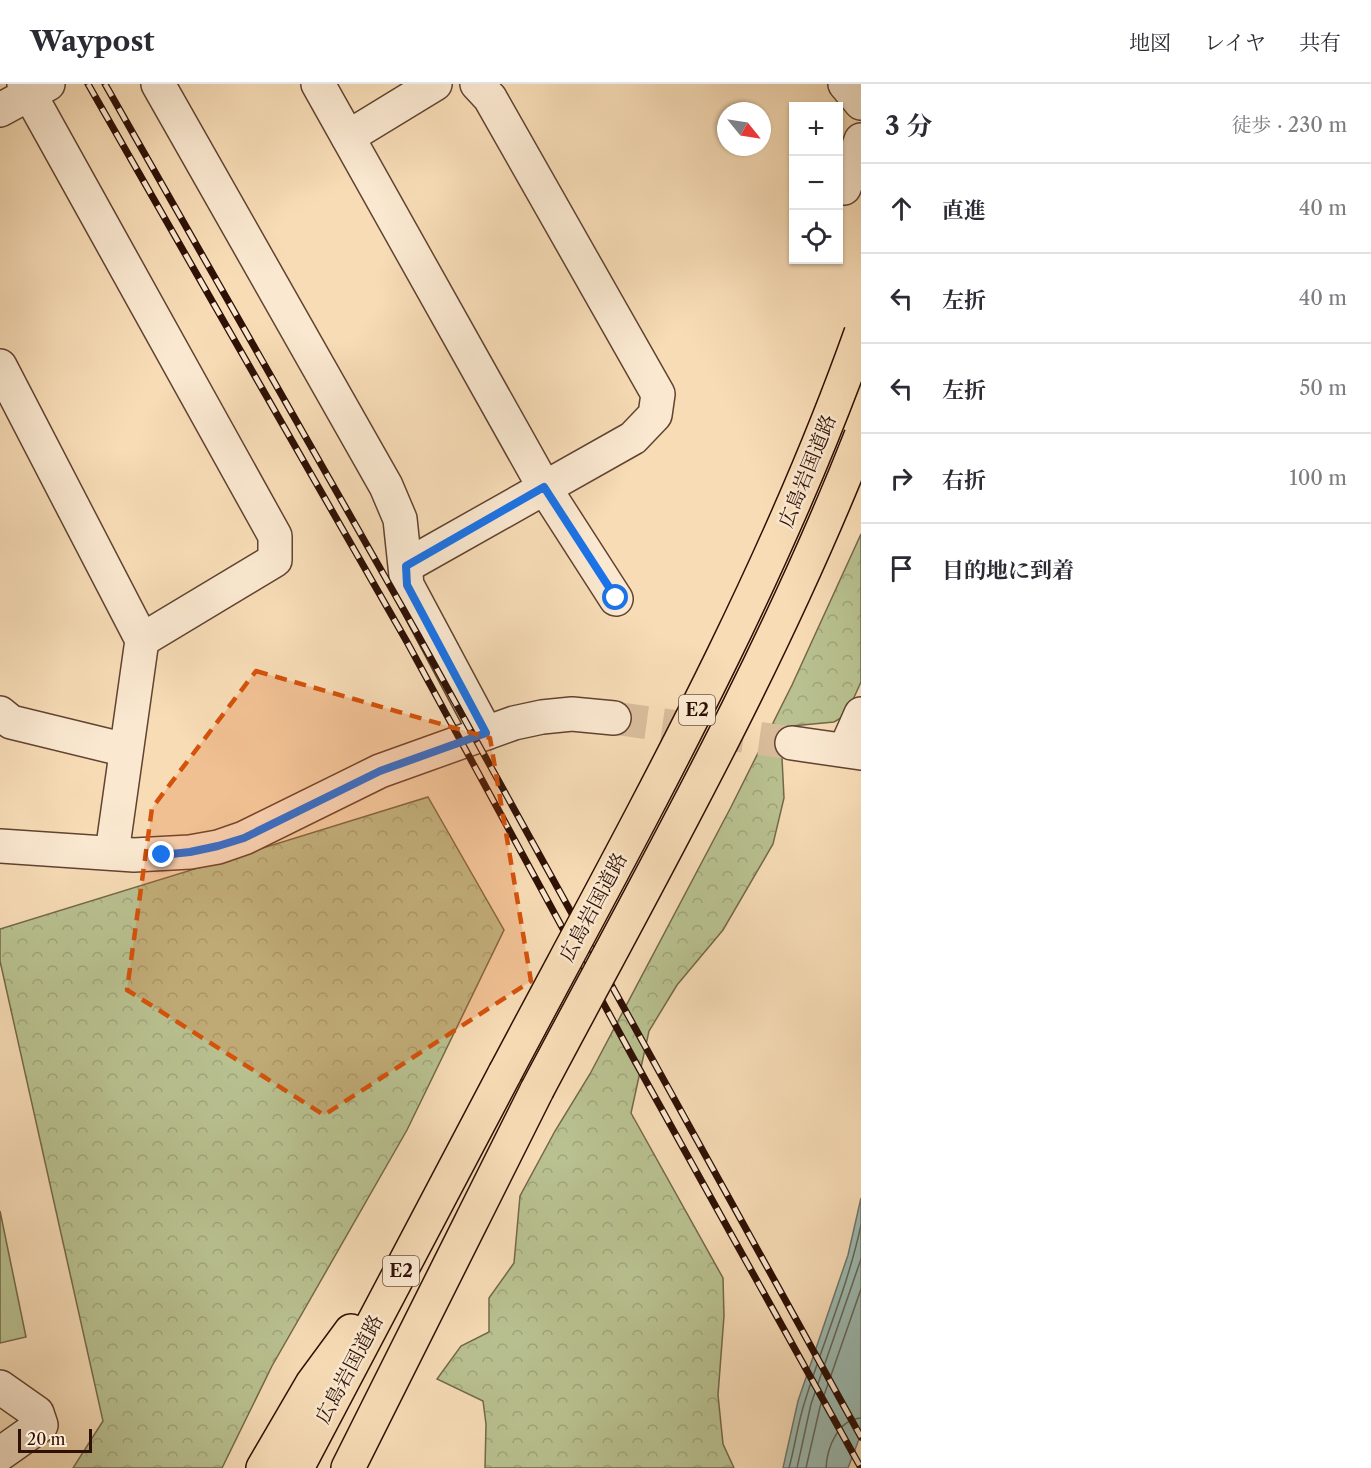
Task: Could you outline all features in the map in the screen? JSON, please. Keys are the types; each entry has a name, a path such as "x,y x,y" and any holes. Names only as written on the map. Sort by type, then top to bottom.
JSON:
{"highway":[{"name":"広島岩国道路","path":"297,1468 727,651 812,462 861,333"},
{"name":"広島岩国道路","path":"348,1468 537,1090 760,666 804,572 861,436"},
{"path":"263,1468 312,1384 389,1282 426,1224"}],"street":[{"path":"158,84 386,486 400,519 407,585 486,733"},
{"path":"318,84 544,487 616,598"},
{"path":"348,137 435,84"},
{"path":"406,566 633,438 655,415 658,394 489,98 477,84"},
{"path":"845,84 861,103"},
{"path":"0,110 34,87 275,536 275,560 142,640"},
{"path":"844,188 861,140"},
{"path":"0,366 142,640 112,853"},
{"path":"0,712 11,722 126,750"},
{"path":"0,846 162,855 190,852 218,846 270,827 380,771 486,733 543,717 572,714 614,718"},
{"path":"792,742 853,752 861,714"},
{"path":"0,1387 37,1413 41,1425 0,1454"}],"highlighted area":[{"path":"256,671 490,738 531,981 324,1115 127,990 152,808"}],"green space":[{"path":"861,534 861,682 846,715 834,722 792,726 781,738 784,798 773,844 723,930 677,985 649,1031 631,1113 723,1278 724,1316 718,1395 723,1444 734,1468 485,1468 486,1424 483,1401 437,1379 461,1346 489,1332 489,1298 514,1263 520,1196 555,1131 590,1074 731,807 792,685"},
{"path":"428,797 504,930 407,1130 272,1366 222,1468 73,1468 103,1421 0,961 0,929"},
{"path":"0,1211 26,1337 0,1343"}],"water":[{"path":"861,1198 861,1434 848,1468 783,1468 798,1401 848,1255"}],"tunnel":[{"path":"614,718 792,743"}],"railway":[{"path":"88,84 407,642 631,1054 861,1468"},
{"path":"105,84 418,635 861,1437"}],"route":[{"path":"162,855 190,852 244,838 380,771 486,733 407,585 406,566 544,487 616,598"}]}
